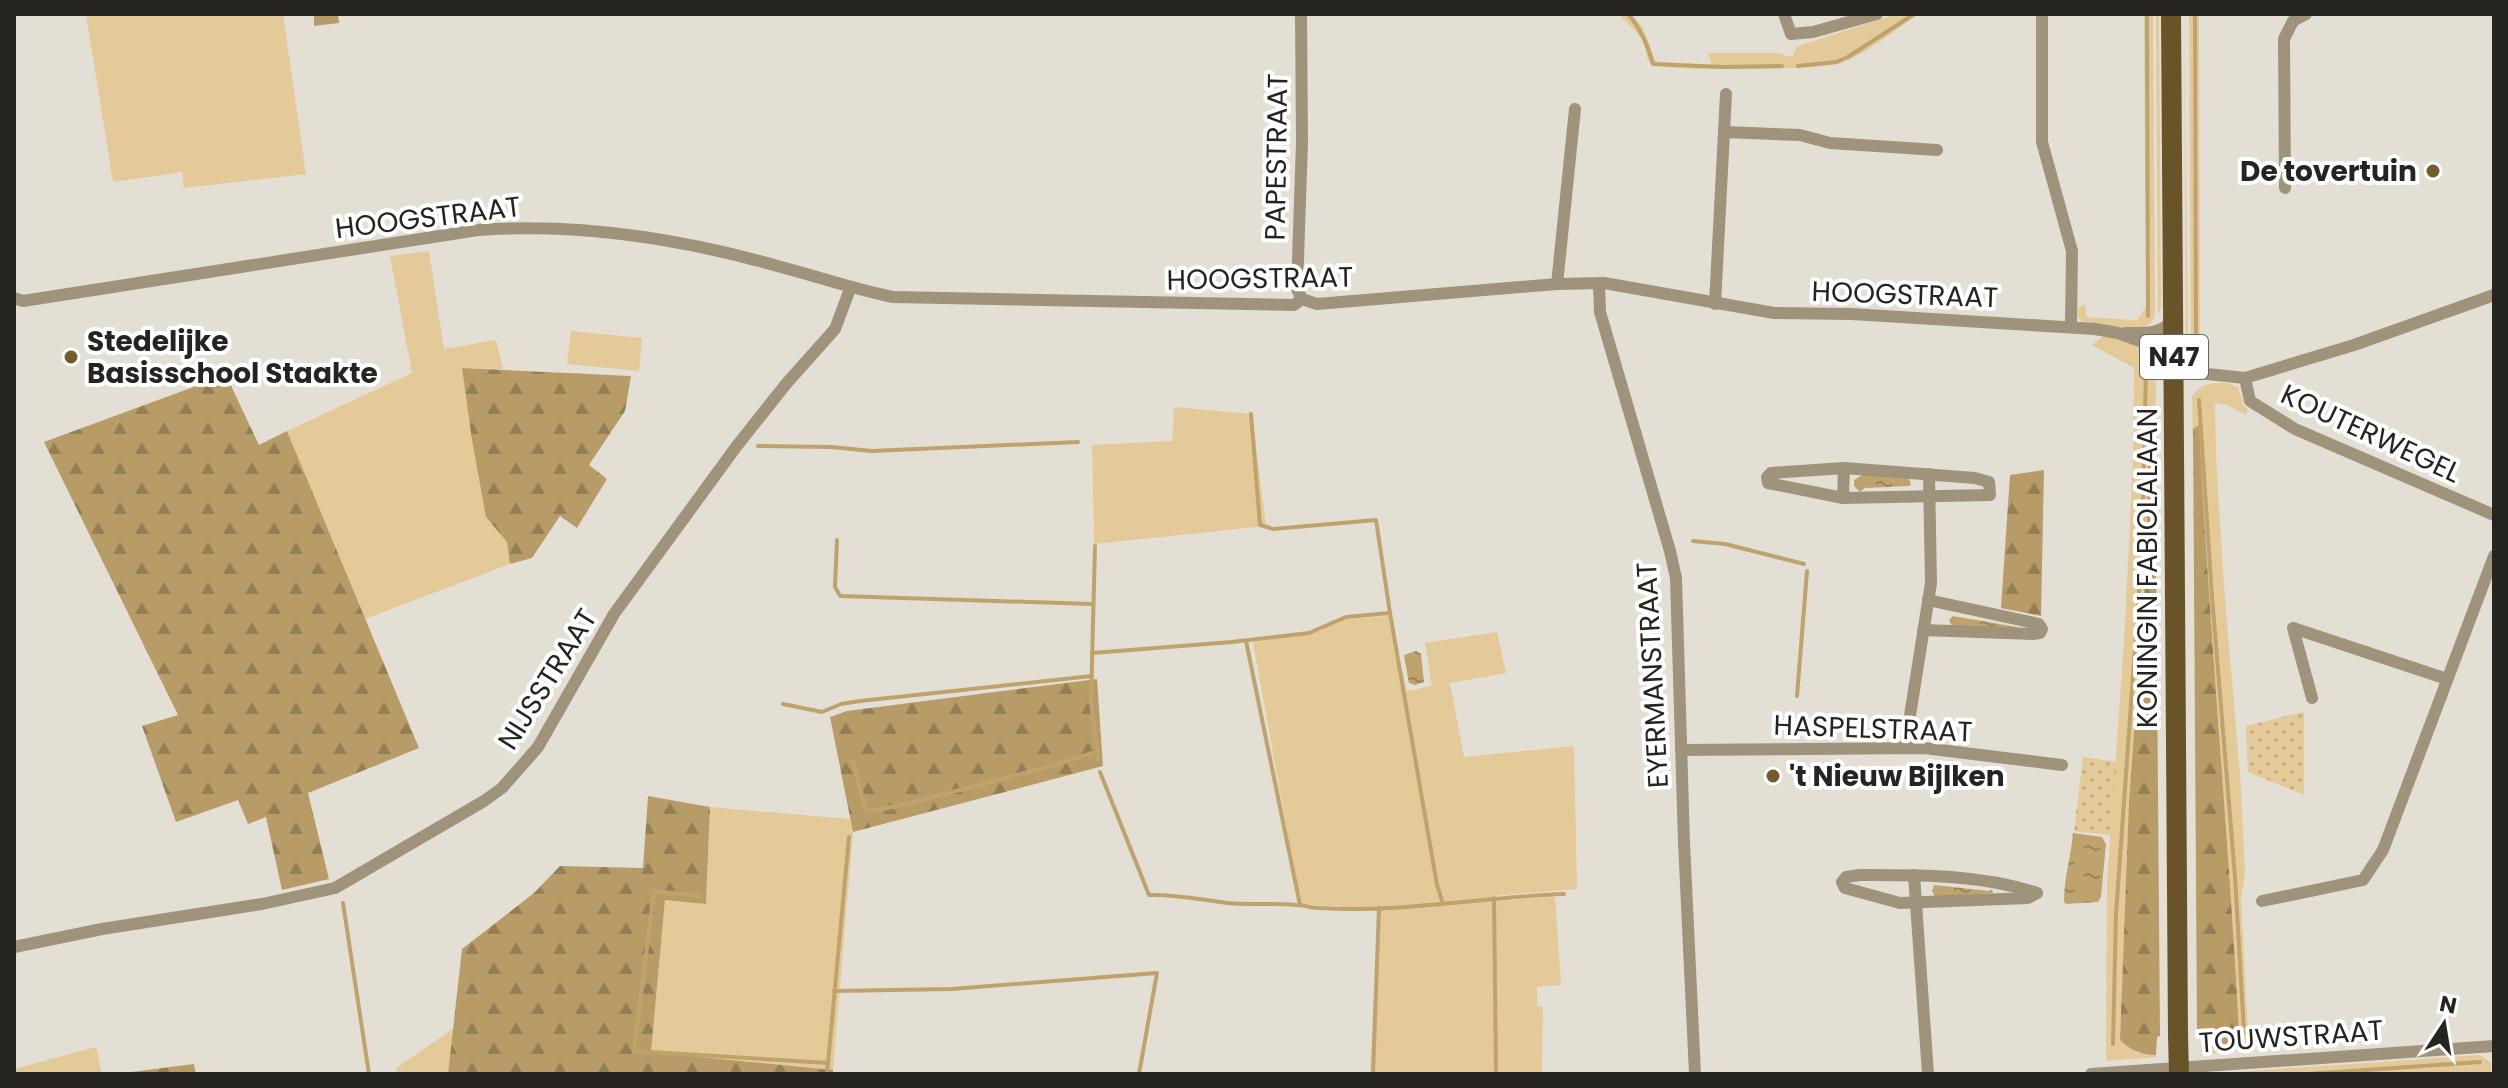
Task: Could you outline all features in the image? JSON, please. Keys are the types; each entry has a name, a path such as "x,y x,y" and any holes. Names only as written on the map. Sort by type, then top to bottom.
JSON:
{"main road":[{"name":"KONINGIN FABIOLALAAN","path":"2171,14 2179,1074"}],"street":[{"name":"PAPESTRAAT","path":"1301,14 1302,142 1297,289 1302,299"},
{"path":"1784,14 1791,34 1813,32 1877,14"},
{"path":"2042,14 2042,142 2072,251 2071,326"},
{"path":"2285,188 2284,39 2293,21 2306,14"},
{"path":"1715,304 1726,94"},
{"path":"1557,284 1575,109"},
{"path":"1724,132 1800,135 1830,143 1937,150"},
{"name":"HOOGSTRAAT","path":"14,298 23,301 478,230 527,227 662,240 780,266 850,289 893,297 1294,305 1302,299 1317,304 1557,284 1599,284 1774,313 2071,326 2118,333 2154,346 2207,374 2245,378 2354,345 2494,295"},
{"name":"EYERMANSTRAAT","path":"1599,284 1600,312 1676,578 1695,1074"},
{"name":"NIJSSTRAAT","path":"14,947 102,929 262,904 335,888 493,794 538,747 614,614 736,447 835,329 850,289"},
{"path":"2118,333 2157,331 2174,319"},
{"name":"KOUTERWEGEL","path":"2245,378 2250,401 2295,429 2494,515"},
{"path":"1843,498 1844,468"},
{"path":"1844,468 1929,474 1989,482 1992,488 1990,495 1843,498 1768,483 1767,477 1771,473 1844,468"},
{"path":"1905,747 1931,583 1929,474"},
{"path":"2262,901 2363,880 2383,850 2494,556"},
{"path":"1923,630 2033,634 2040,633 2042,629 2039,624 2029,621 1928,600"},
{"path":"2312,698 2293,628 2447,679"},
{"name":"HASPELSTRAAT","path":"1681,750 1905,747 2062,765"},
{"path":"1860,875 1935,875 1995,882 2037,893 2028,898 1915,903 1900,903 1852,892 1842,882 1846,877 1860,875"},
{"path":"1914,875 1928,1074"},
{"name":"TOUWSTRAAT","path":"2091,1074 2494,1046"}],"shaded area":[{"path":"86,14 283,14 306,174 184,188 182,172 113,182"},
{"path":"1619,14 1631,14 1643,28 1656,62 1712,65 1708,53 1781,53 1793,56 1797,47 1804,44 1897,14 1919,14 1872,47 1841,63 1744,69 1661,67 1651,64 1643,41"},
{"path":"2144,14 2153,14 2155,316 2143,327 2124,329 2083,322 2078,317 2078,308 2085,304 2086,317 2137,320 2146,307"},
{"path":"2156,14 2159,14 2161,306 2158,315"},
{"path":"2184,14 2188,348 2186,348"},
{"path":"2189,14 2199,14 2200,352 2197,358 2191,349"},
{"path":"429,251 444,349 496,340 503,369 462,368 486,517 507,542 510,564 365,619 287,431 412,373 390,256"},
{"path":"571,331 642,338 639,371 567,364"},
{"path":"2103,336 2124,341 2148,355 2153,365 2156,391 2155,426 2149,424 2145,584 2129,801 2120,1040 2137,1053 2156,1057 2106,1061 2107,884 2124,642 2134,368 2092,345"},
{"path":"2214,383 2238,387 2248,410 2246,415 2228,405 2215,403 2224,587 2241,786 2245,874 2241,899 2249,1050 2201,1054 2227,1042 2239,1029 2199,426 2193,429 2193,452 2192,396 2202,386"},
{"path":"1174,407 1252,414 1266,526 1094,544 1092,445 1172,441"},
{"path":"1389,616 1407,691 1432,686 1425,643 1497,632 1506,673 1450,683 1464,757 1574,746 1577,889 1492,896 1496,901 1555,897 1561,985 1537,987 1537,1006 1543,1007 1542,1074 1370,1074 1378,909 1300,904 1253,642 1320,631 1332,620"},
{"path":"2304,712 2304,795 2248,772 2246,726"},
{"path":"2083,757 2117,762 2112,835 2074,831"},
{"path":"710,807 850,819 853,832 833,1070 651,1052 665,899 706,904"},
{"path":"453,1029 448,1074 397,1074 396,1068"},
{"path":"96,1047 102,1074 14,1074 14,1069"},
{"path":"2480,1055 2491,1063 2491,1073 2207,1074"}],"green space":[{"path":"314,14 338,14 339,23 314,26"},
{"path":"462,368 631,376 625,411 589,465 607,479 577,528 560,516 532,558 510,564 507,542 486,517"},
{"path":"226,375 259,445 287,431 419,748 308,793 329,879 282,890 266,817 248,824 238,800 176,822 142,726 178,715 44,442"},
{"path":"2149,423 2155,426 2160,1036 2157,1037 2156,1055 2136,1051 2120,1040 2129,801 2145,584"},
{"path":"2199,425 2239,1029 2227,1044 2201,1052 2201,1033 2197,1033 2193,429"},
{"path":"2044,470 2041,616 2001,608 2010,475"},
{"path":"1097,679 1103,766 853,832 830,717 847,711"},
{"path":"648,796 710,807 706,904 665,900 651,1052 833,1070 833,1074 448,1074 462,949 534,893 560,866 643,868"},
{"path":"194,1064 196,1074 115,1074"}],"water":[{"path":"1864,474 1909,479 1911,484 1865,488 1860,492 1854,486 1854,480"},
{"path":"1953,616 2017,627 2017,630 1952,626 1949,620"},
{"path":"1416,651 1421,654 1424,682 1415,685 1409,683 1404,655"},
{"path":"2073,833 2102,837 2106,844 2098,902 2064,902"},
{"path":"1934,885 1992,889 1993,893 1935,897 1932,891"}],"waterway":[{"path":"1628,14 1637,25 1653,64 1782,66"},
{"path":"1798,66 1836,62 1848,57 1914,14"},
{"path":"2147,14 2148,316"},
{"path":"2195,14 2196,351"},
{"path":"2113,1044 2116,914 2142,550 2146,369"},
{"path":"2199,400 2244,1032"},
{"path":"1092,653 1309,633 1346,617 1390,613 1376,520 1273,529 1260,525 1251,414"},
{"path":"758,446 872,451 1078,442"},
{"path":"837,540 835,587 840,596 1092,604"},
{"path":"1693,541 1725,544 1804,564"},
{"path":"1095,546 1091,701 1098,759"},
{"path":"1797,696 1807,571"},
{"path":"1390,613 1437,885 1443,904"},
{"path":"1246,641 1300,905"},
{"path":"783,704 822,712 841,704 860,701 1092,676"},
{"path":"853,761 866,811 915,802 1097,751"},
{"path":"1100,772 1149,895 1228,903 1350,909 1564,894"},
{"path":"827,1074 849,837"},
{"path":"699,896 654,891 634,1051 828,1063"},
{"path":"1494,898 1496,1074"},
{"path":"343,903 369,1074"},
{"path":"1373,1074 1379,908"},
{"path":"834,991 952,989 1157,973 1139,1074"},
{"path":"2308,1074 2480,1062"}],"place":[{"name":"De tovertuin","path":"2433,171"},
{"name":"Stedelijke Basisschool Staakte","path":"71,357"},
{"name":"'t Nieuw Bijlken","path":"1773,776"}]}
